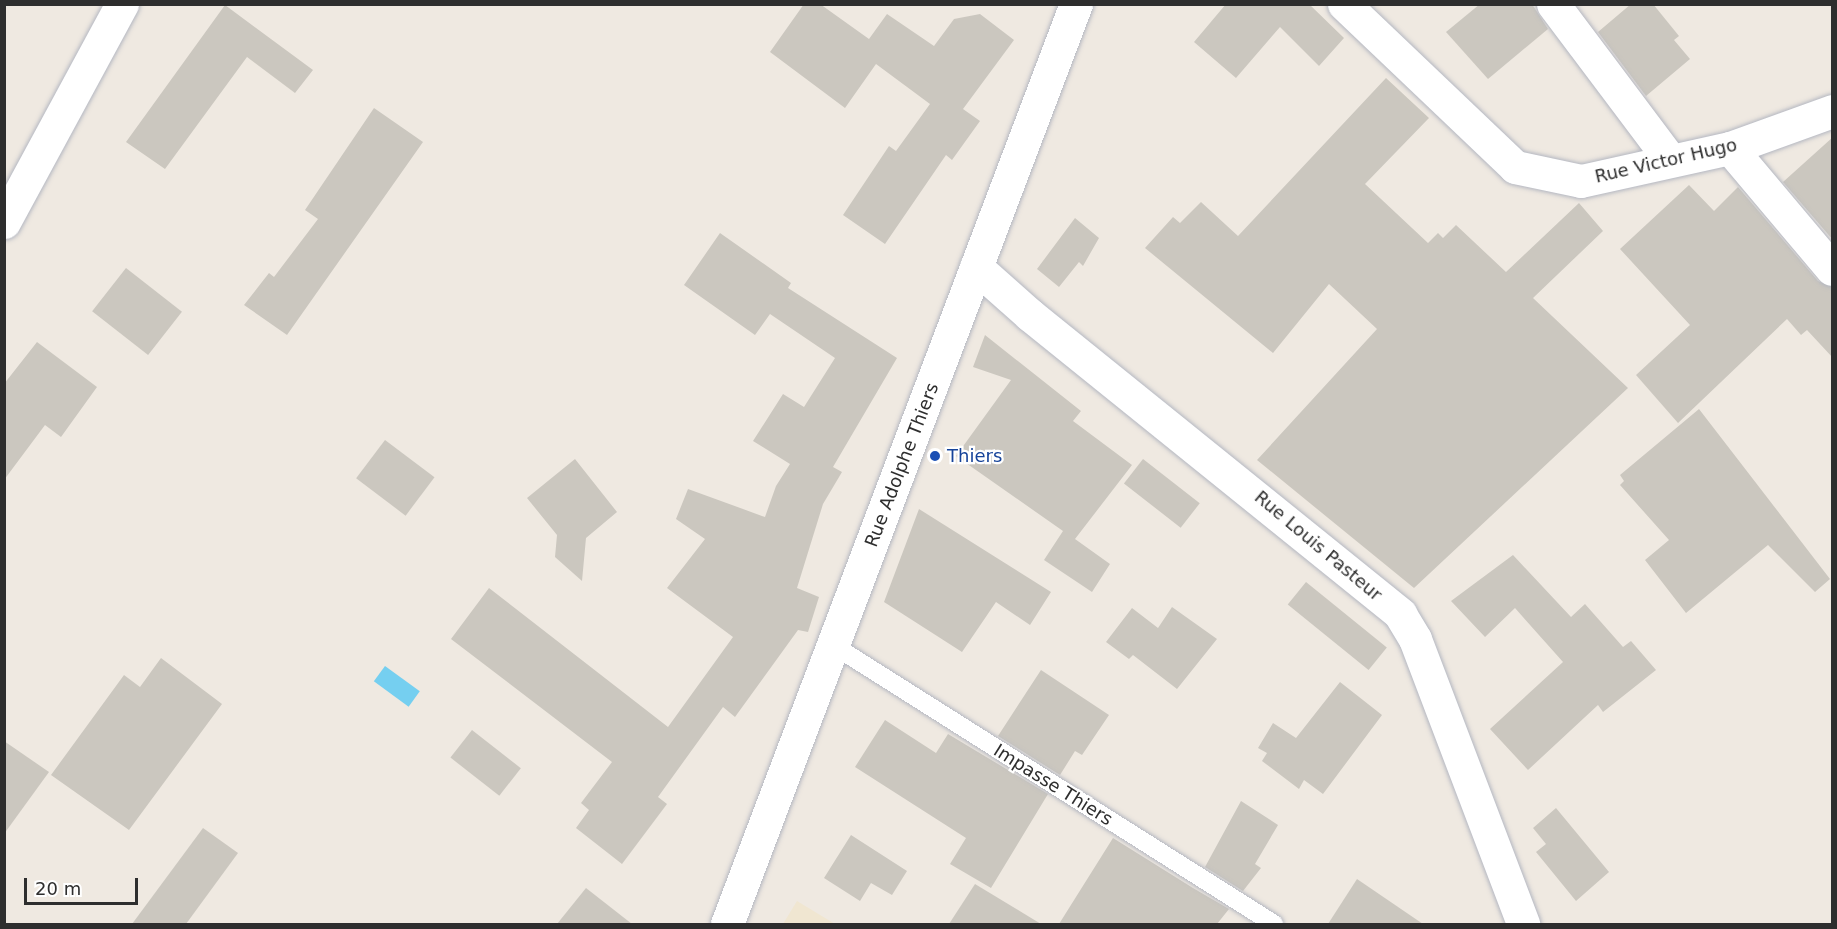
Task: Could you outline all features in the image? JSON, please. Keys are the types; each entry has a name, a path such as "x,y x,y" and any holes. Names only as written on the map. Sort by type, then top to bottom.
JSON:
{"street":[{"path":"4,222 122,4"},
{"name":"Rue Adolphe Thiers","path":"727,924 1076,4"},
{"name":"Rue Victor Hugo","path":"1344,4 1515,167 1581,181 1730,148 1833,111"},
{"path":"1553,4 1570,32 1670,160"},
{"path":"1730,148 1833,269"},
{"name":"Rue Louis Pasteur","path":"976,267 1030,315 1400,614 1415,639 1523,924"}],"lane":[{"name":"Impasse Thiers","path":"832,645 1274,924"}],"shaded area":[{"path":"797,901 835,924 783,924"}],"water":[{"path":"385,666 420,691 409,707 374,681"}],"building":[{"path":"804,4 820,4 869,39 887,14 934,46 954,19 980,14 1014,40 963,109 980,121 952,160 946,155 885,244 843,215 889,146 896,151 930,104 876,64 845,108 770,52"},
{"path":"1226,4 1309,4 1344,38 1319,66 1280,27 1236,78 1194,42"},
{"path":"1480,4 1532,4 1548,29 1488,79 1446,32"},
{"path":"1631,4 1653,4 1679,36 1674,40 1690,59 1646,96 1598,32"},
{"path":"225,5 313,70 295,93 247,57 165,169 126,142"},
{"path":"1386,78 1429,118 1365,184 1428,243 1438,233 1443,238 1456,225 1506,272 1579,203 1603,231 1533,298 1628,388 1414,588 1257,460 1377,329 1329,284 1273,353 1145,248 1173,217 1180,223 1201,202 1238,236"},
{"path":"374,108 423,142 287,335 244,305 269,273 274,277 318,219 305,210"},
{"path":"1833,137 1833,240 1783,182"},
{"path":"1689,185 1714,211 1738,187 1818,281 1833,287 1833,358 1807,330 1801,335 1787,319 1678,423 1636,375 1690,325 1620,249"},
{"path":"1075,218 1099,238 1083,266 1079,262 1059,287 1037,269"},
{"path":"720,233 791,283 788,288 897,358 833,467 842,472 823,504 797,588 819,597 808,632 798,630 735,717 723,707 658,797 667,804 622,864 576,828 589,810 581,803 612,762 451,639 489,588 668,727 733,637 667,588 705,539 676,519 688,489 765,517 776,486 790,464 753,441 783,394 804,407 835,358 770,314 755,335 684,285"},
{"path":"126,268 182,312 148,355 92,311"},
{"path":"985,335 1081,411 1073,421 1132,465 1075,539 1110,564 1092,592 1044,560 1063,531 956,456 1011,380 973,367"},
{"path":"37,342 97,387 61,437 45,425 4,480 4,384"},
{"path":"1699,409 1830,579 1815,592 1768,545 1686,613 1645,560 1669,540 1620,485 1624,481 1620,475"},
{"path":"385,440 435,477 406,516 356,478"},
{"path":"575,459 617,512 586,538 582,581 555,557 557,535 527,498"},
{"path":"1143,459 1200,503 1181,528 1124,483"},
{"path":"919,509 1051,592 1030,625 996,602 962,652 884,602"},
{"path":"1513,555 1571,617 1585,604 1623,647 1631,641 1656,670 1603,712 1598,705 1528,770 1490,729 1563,662 1515,608 1485,637 1451,601"},
{"path":"1306,582 1387,647 1369,670 1288,605"},
{"path":"1172,607 1217,639 1177,689 1133,655 1129,659 1106,642 1132,608 1158,628"},
{"path":"161,658 222,704 129,830 51,775 124,675 140,687"},
{"path":"1041,670 1109,715 1082,755 1075,751 1060,775 998,736"},
{"path":"1340,682 1382,715 1323,794 1304,780 1299,789 1262,761 1267,753 1258,748 1273,723 1296,738"},
{"path":"885,720 936,753 948,734 1048,794 991,888 950,864 966,838 855,767"},
{"path":"472,730 521,768 499,796 450,758"},
{"path":"4,741 49,772 4,834"},
{"path":"1241,801 1278,825 1255,864 1261,868 1243,891 1205,867"},
{"path":"1556,808 1609,872 1576,901 1536,852 1546,844 1533,828"},
{"path":"203,828 238,853 186,924 132,924"},
{"path":"851,835 907,871 892,895 871,883 860,901 824,878"},
{"path":"1113,838 1229,909 1217,924 1059,924"},
{"path":"1357,879 1423,924 1328,924"},
{"path":"975,884 1041,924 949,924"},
{"path":"586,888 632,924 557,924"}],"place":[{"name":"Thiers","path":"935,456"}]}
